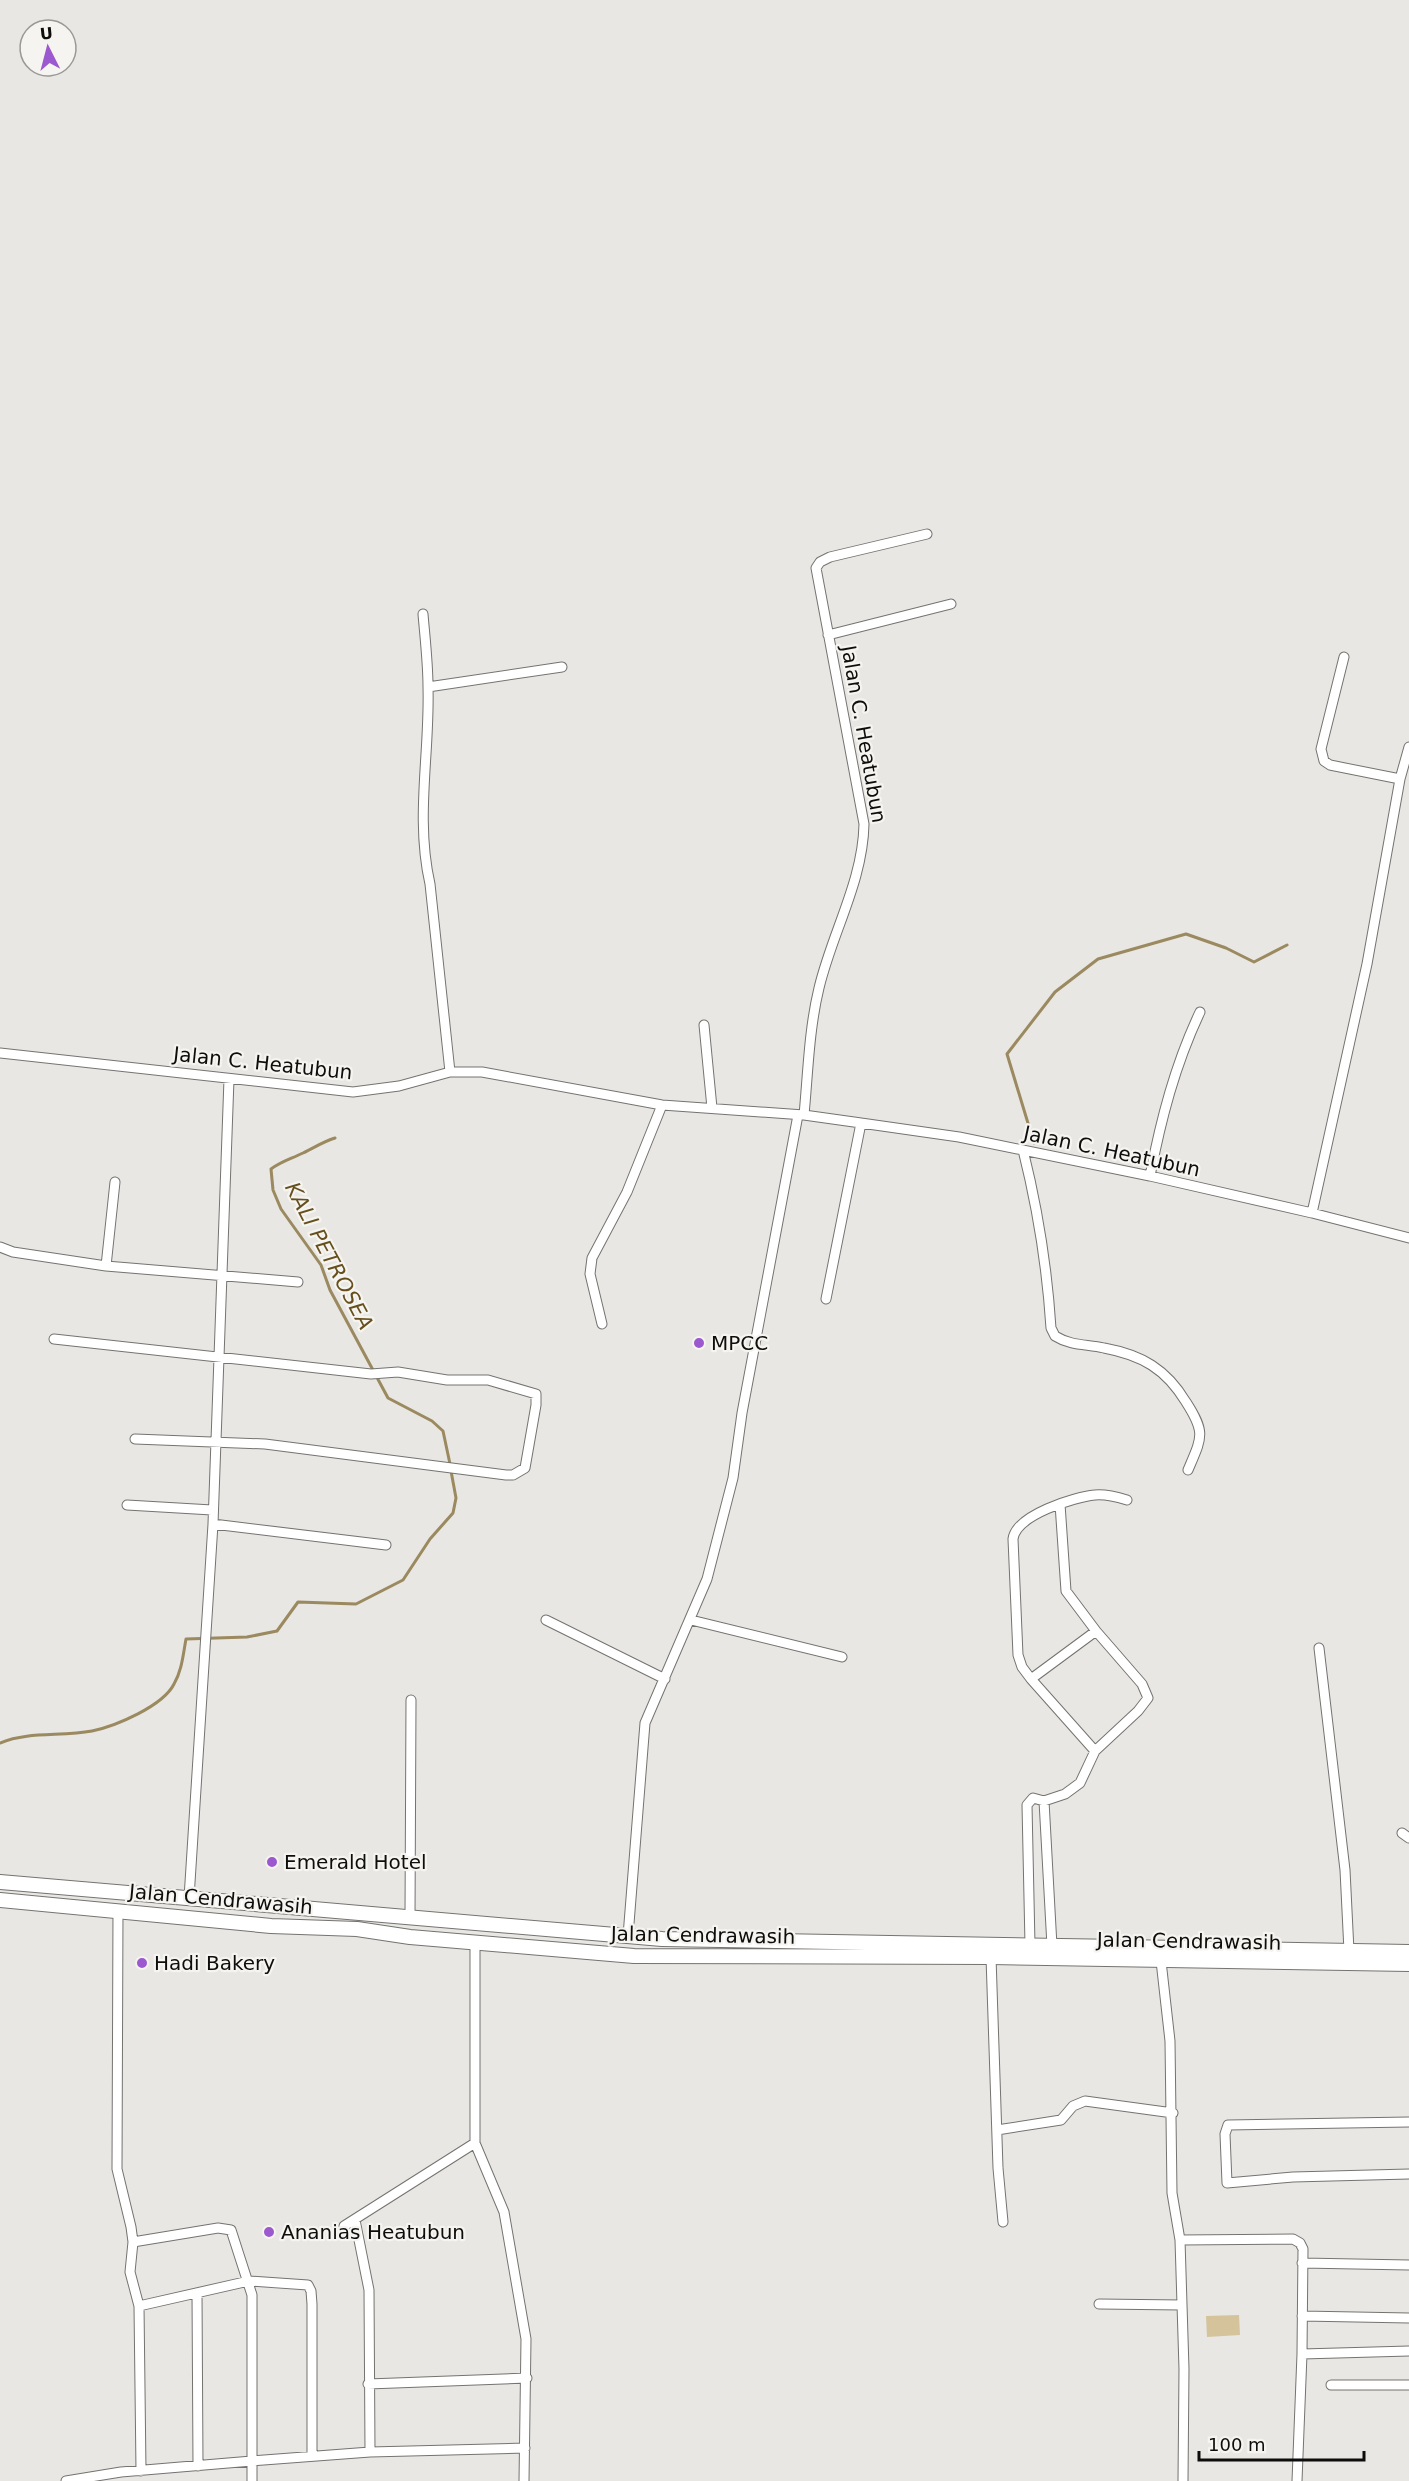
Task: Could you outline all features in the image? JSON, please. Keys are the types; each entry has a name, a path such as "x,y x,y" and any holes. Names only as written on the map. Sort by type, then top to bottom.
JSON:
{"main road":[{"name":"Jalan Cendrawasih","path":"0,1882 662,1939 1409,1952"},
{"name":"Jalan Cendrawasih","path":"0,1900 271,1926 357,1929 410,1937 634,1956 991,1957 1409,1964"}],"street":[{"name":"Jalan C. Heatubun","path":"801,1115 819,986 852,885 864,833 863,815 816,568 820,562 830,557 927,534"},
{"path":"828,635 951,604"},
{"path":"423,614 428,687 422,821 424,857 430,884 450,1072"},
{"path":"1344,657 1320,749 1321,756 1330,765 1400,779"},
{"path":"428,687 562,667"},
{"path":"1312,1213 1369,954 1400,779 1409,747"},
{"path":"1150,1176 1176,1068 1200,1012"},
{"path":"704,1025 712,1108"},
{"name":"Jalan C. Heatubun","path":"0,1053 353,1092 399,1086 450,1072 482,1072 662,1105 801,1115 959,1137 1150,1176 1409,1238"},
{"path":"189,1898 213,1524 229,1079"},
{"path":"603,1324 590,1274 592,1258 627,1192 662,1105"},
{"path":"628,1936 645,1723 707,1579 732,1478 742,1413 801,1115"},
{"path":"826,1299 861,1123"},
{"path":"1023,1150 1037,1206 1047,1274 1051,1328 1054,1336 1069,1344 1105,1348 1151,1363 1166,1375 1178,1388 1199,1422 1199,1445 1188,1470"},
{"path":"106,1266 116,1182"},
{"path":"0,1247 21,1254 106,1266 298,1282"},
{"path":"54,1339 370,1374 398,1372 447,1380 495,1381 536,1394 525,1468 513,1475 456,1470 265,1444 215,1440 135,1439"},
{"path":"1095,1751 1022,1667 1018,1655 1013,1534 1020,1525 1060,1504 1096,1495 1127,1500"},
{"path":"1030,1945 1027,1805 1033,1798 1044,1801 1065,1794 1080,1783 1095,1751 1138,1711 1148,1696 1142,1684 1095,1631 1066,1591 1060,1504"},
{"path":"127,1505 212,1510"},
{"path":"213,1524 386,1545"},
{"path":"546,1620 665,1679"},
{"path":"691,1620 842,1657"},
{"path":"1031,1679 1095,1631"},
{"path":"1319,1648 1345,1870 1349,1951"},
{"path":"410,1917 411,1700"},
{"path":"1044,1801 1052,1946"},
{"path":"118,1910 117,2169 133,2242 130,2272 139,2306 141,2471"},
{"path":"475,1942 475,2143 500,2199 507,2225 526,2339 524,2481"},
{"path":"991,1957 997,2130 1003,2222"},
{"path":"1161,1961 1170,2041 1173,2112 1172,2193 1180,2240 1184,2369 1183,2481"},
{"path":"997,2130 1061,2120 1073,2106 1085,2101 1173,2112"},
{"path":"1409,2122 1228,2125 1225,2134 1227,2183 1293,2177 1409,2174"},
{"path":"344,2226 475,2143"},
{"path":"355,2220 369,2290 370,2452"},
{"path":"133,2242 228,2228 231,2230 249,2281 252,2306 252,2481"},
{"path":"1180,2240 1293,2239 1300,2243 1303,2249 1297,2481"},
{"path":"1302,2263 1409,2265"},
{"path":"139,2306 249,2281 304,2283 310,2287 312,2455"},
{"path":"197,2293 198,2466"},
{"path":"1099,2304 1182,2305"},
{"path":"1302,2316 1409,2318"},
{"path":"1302,2354 1409,2351"},
{"path":"368,2384 527,2378"},
{"path":"1331,2385 1409,2385"},
{"path":"66,2481 141,2471 312,2455 525,2448"}],"shaded area":[{"path":"1239,2315 1240,2335 1207,2337 1206,2316"}],"waterway":[{"path":"1034,1143 1007,1054 1055,992 1098,959 1186,934 1226,948 1254,962 1287,945"},
{"name":"KALI PETROSEA","path":"335,1138 271,1169 273,1190 281,1209 321,1265 330,1290 388,1398 432,1421 443,1431 450,1464"},
{"name":"KALI PETROSEA","path":"0,1743 22,1737 92,1731 138,1714 160,1700 174,1684 181,1668 186,1639 247,1637 277,1631 298,1602 356,1604 403,1580 430,1539 453,1513 456,1498 451,1471"}],"place":[{"name":"MPCC","path":"699,1343"},
{"name":"Emerald Hotel","path":"272,1862"},
{"name":"Hadi Bakery","path":"142,1963"},
{"name":"Ananias Heatubun","path":"269,2232"}]}
